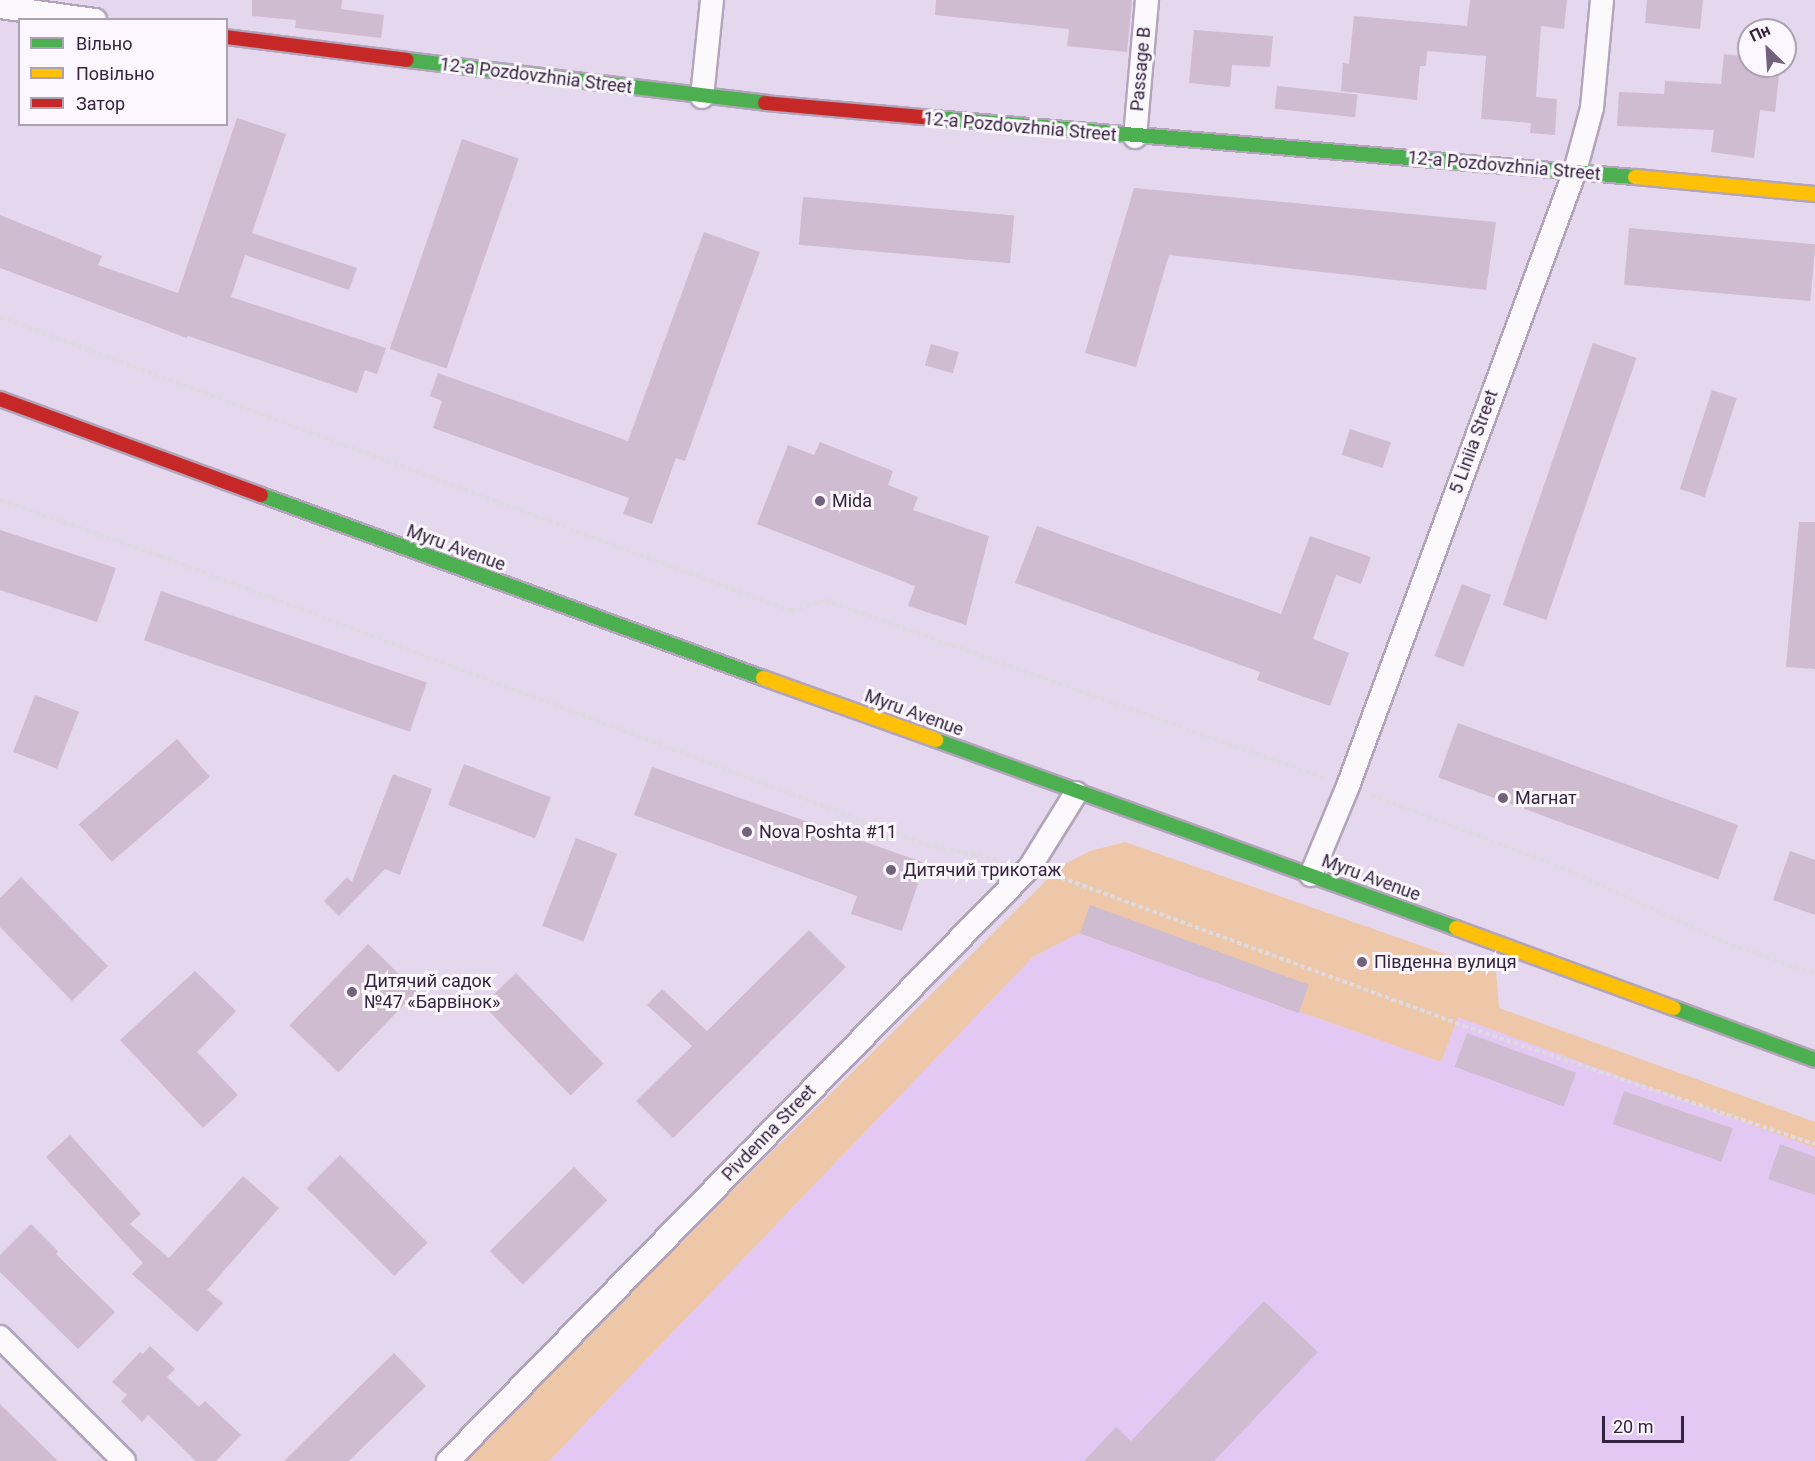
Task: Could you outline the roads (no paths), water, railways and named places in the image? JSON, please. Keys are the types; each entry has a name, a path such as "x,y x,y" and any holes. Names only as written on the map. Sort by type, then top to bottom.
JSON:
{"main road":[{"name":"12-a Pozdovzhnia Street","path":"228,37 702,97 1136,137 1575,171 1815,194"},
{"name":"Myru Avenue","path":"0,399 1076,793 1311,875 1815,1060"}],"street":[{"path":"702,97 712,0"},
{"name":"Passage B","path":"1136,137 1148,0"},
{"name":"5 Liniia Street","path":"1311,875 1348,786 1575,171 1592,108 1602,0"},
{"path":"0,7 80,18"},
{"name":"Pivdenna Street","path":"448,1461 1030,867 1076,793"},
{"path":"0,1337 124,1461"}],"place":[{"name":"Mida","path":"820,501"},
{"name":"Магнат","path":"1503,798"},
{"name":"Nova Poshta #11","path":"747,832"},
{"name":"Дитячий трикотаж","path":"891,870"},
{"name":"Південна вулиця","path":"1362,962"},
{"name":"Дитячий садок №47 «Барвінок»","path":"352,992"}]}
